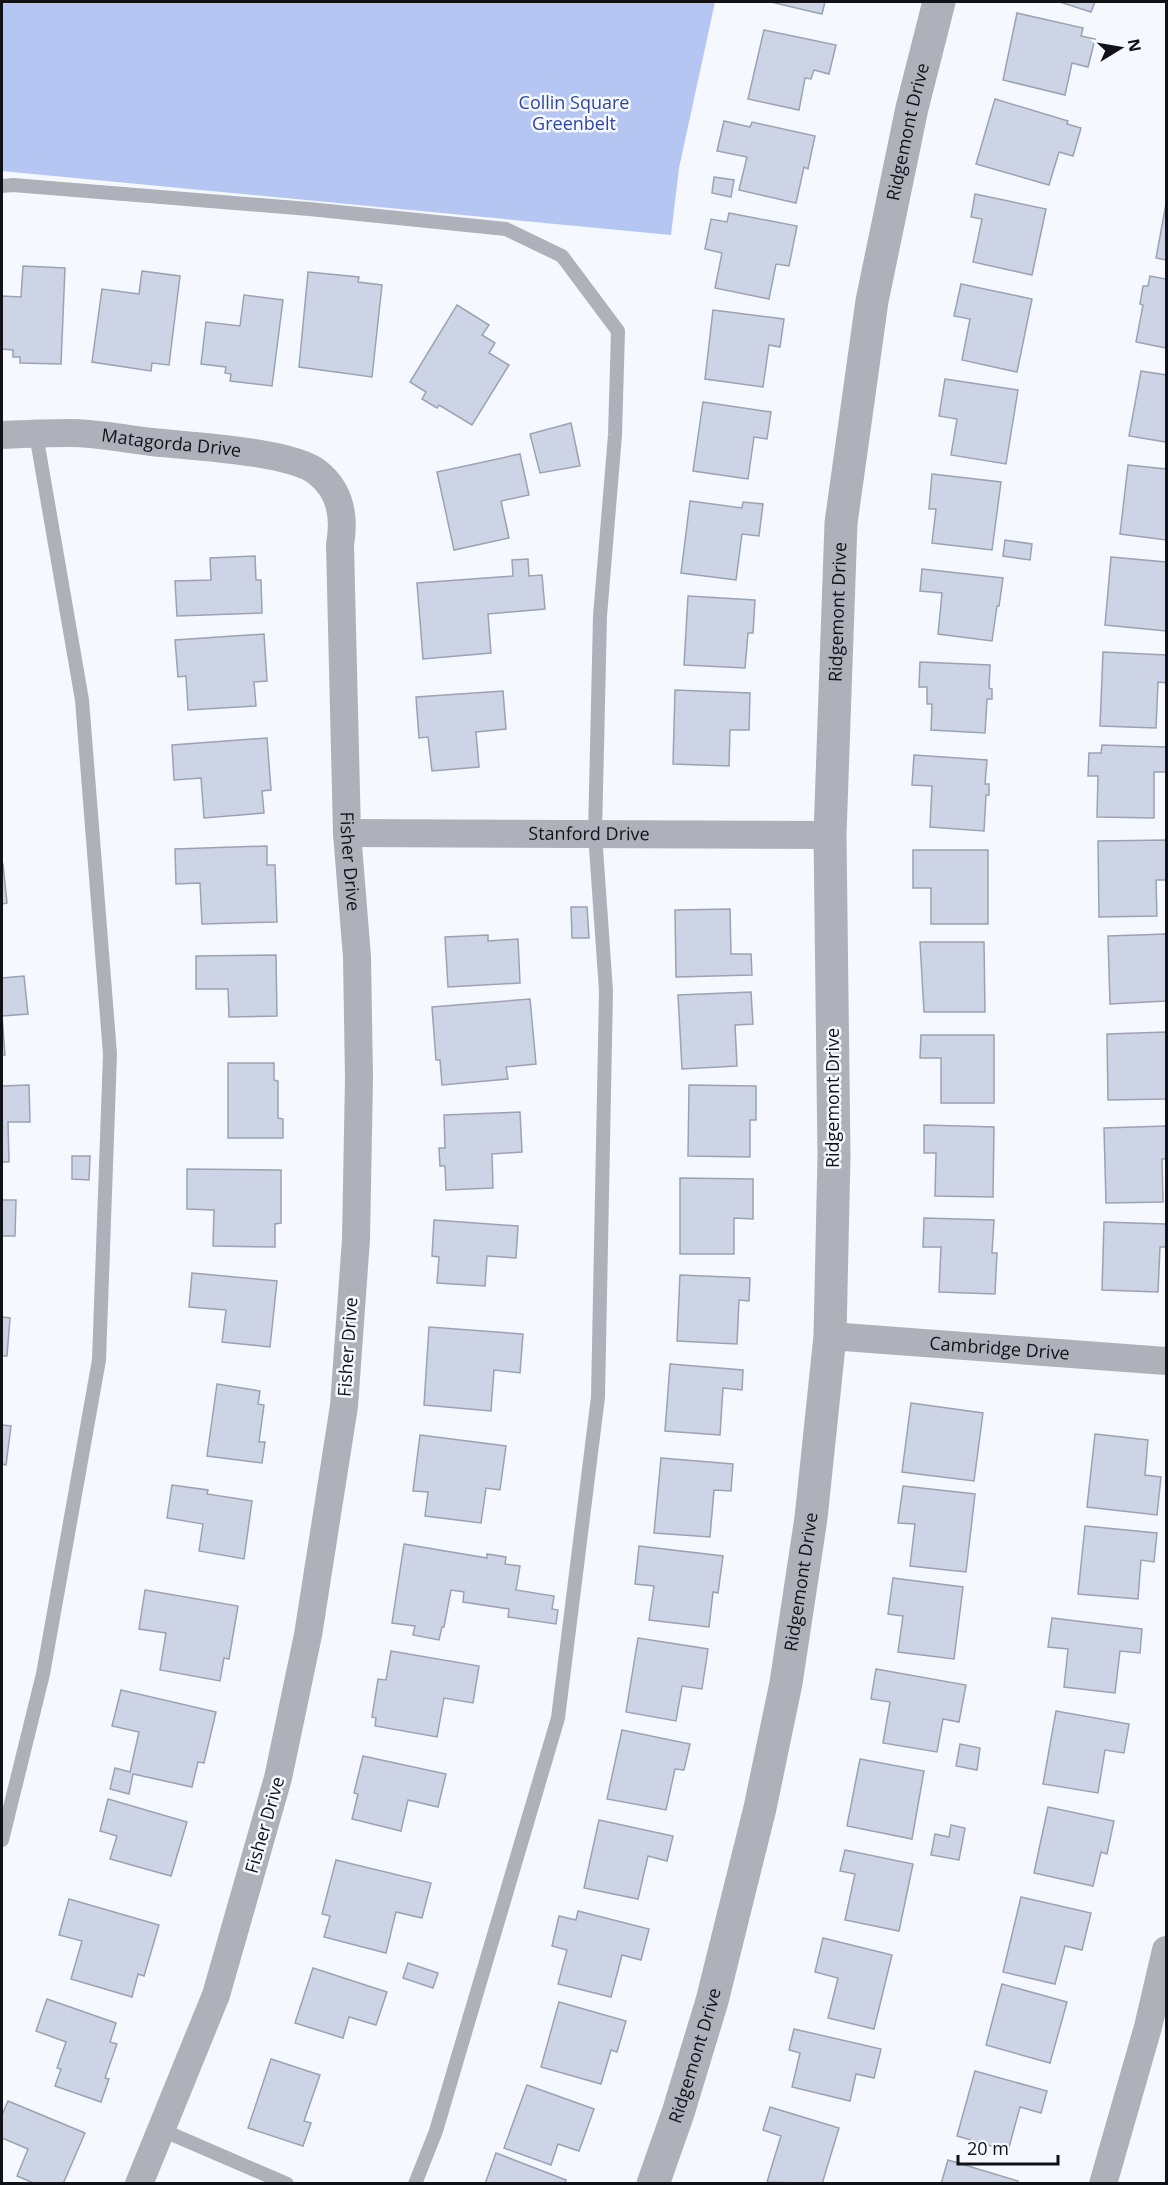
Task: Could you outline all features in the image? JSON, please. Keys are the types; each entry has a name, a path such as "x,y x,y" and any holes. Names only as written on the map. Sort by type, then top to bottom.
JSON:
{"street":[{"name":"Ridgemont Drive","path":"653,2184 678,2113 712,2001 760,1808 786,1683 811,1518 830,1336 834,1156 830,835 841,524 872,301 912,108 939,2"},
{"name":"Matagorda Drive","path":"2,435 72,433 263,454 297,462 315,470 331,485"},
{"name":"Fisher Drive","path":"139,2184 216,1995 278,1778 308,1635 344,1406 356,1239 359,1078 357,957 347,833 340,545 344,524 341,503 331,485"},
{"name":"Stanford Drive","path":"347,833 830,835"},
{"name":"Cambridge Drive","path":"830,1336 1167,1361"},
{"path":"1103,2184 1148,2027 1167,1950"}],"lane":[{"path":"2,186 13,185 297,208 506,229 562,256 618,331 615,435 600,616 595,834 606,991 598,1397 558,1718 436,2131 415,2184"},
{"path":"2,1840 43,1674 99,1360 110,1054 82,700 36,434"},
{"path":"162,2130 287,2184"}],"green space":[{"name":"Collin Square Greenbelt","path":"2,2 715,2 679,168 671,235 2,171"}],"building":[{"path":"771,2 825,2 822,14"},
{"path":"1060,2 1095,2 1091,12"},
{"path":"1017,13 1083,28 1081,36 1095,39 1088,67 1072,63 1065,95 1003,80"},
{"path":"764,30 836,45 829,74 814,70 811,79 805,78 799,110 748,99"},
{"path":"995,99 1068,121 1067,124 1081,128 1073,156 1059,152 1049,185 976,164"},
{"path":"724,121 750,127 752,122 815,136 808,169 804,167 796,203 739,190 747,157 717,151"},
{"path":"714,177 734,180 731,197 712,193"},
{"path":"975,194 1046,209 1032,275 973,262 982,219 971,217"},
{"path":"1166,204 1166,260 1156,258"},
{"path":"729,213 797,226 789,266 776,264 769,299 715,288 722,253 705,249 711,219 727,222"},
{"path":"23,266 65,268 61,364 20,363 20,357 13,357 13,350 2,349 2,296 21,297"},
{"path":"142,271 180,276 169,365 152,363 151,371 92,362 102,289 139,294"},
{"path":"308,272 359,277 358,282 382,285 372,377 299,367"},
{"path":"1150,276 1166,279 1166,348 1136,342 1143,305 1140,304 1143,286 1148,286"},
{"path":"961,284 1032,299 1017,372 962,360 970,319 954,316"},
{"path":"244,295 283,300 272,386 230,381 231,374 225,373 226,367 201,364 206,322 240,326"},
{"path":"457,305 489,325 482,335 495,343 489,353 509,365 472,425 439,405 437,408 422,399 426,392 410,382"},
{"path":"713,310 784,319 780,347 769,345 763,387 705,379"},
{"path":"1141,371 1166,375 1166,442 1129,436"},
{"path":"945,379 1018,390 1006,464 951,455 957,419 939,416"},
{"path":"703,402 771,412 767,439 754,437 748,479 693,471"},
{"path":"571,423 580,466 540,473 530,434"},
{"path":"520,454 529,495 501,501 509,538 454,550 437,472"},
{"path":"1128,465 1166,469 1166,540 1120,534"},
{"path":"932,474 1001,482 992,550 932,543 936,509 929,509"},
{"path":"690,501 742,508 743,502 763,504 759,536 742,534 736,580 681,573"},
{"path":"1005,540 1032,544 1030,560 1003,556"},
{"path":"255,556 256,580 261,580 262,613 177,616 175,581 211,580 210,558"},
{"path":"1111,557 1166,562 1166,631 1105,625"},
{"path":"528,559 529,576 542,575 545,609 488,614 491,653 423,659 417,583 513,576 512,560"},
{"path":"922,569 1003,578 992,641 938,634 942,593 920,591"},
{"path":"688,596 755,600 753,633 748,633 745,668 684,665"},
{"path":"264,634 267,681 254,682 256,706 188,710 186,676 178,677 175,640"},
{"path":"1103,652 1166,655 1166,683 1158,682 1156,728 1100,726"},
{"path":"920,662 990,665 989,688 992,689 992,699 987,699 985,733 931,730 932,704 927,704 927,687 919,687"},
{"path":"675,690 750,693 749,730 730,730 729,766 673,764"},
{"path":"503,691 506,729 476,732 479,767 432,771 428,737 419,738 416,697"},
{"path":"267,738 271,790 262,791 264,813 204,818 201,778 174,780 172,745"},
{"path":"1102,745 1166,747 1166,772 1154,772 1154,818 1097,817 1098,776 1088,776 1089,753 1101,753"},
{"path":"914,755 987,760 985,784 989,784 989,795 986,795 984,831 930,827 932,786 912,785"},
{"path":"1166,840 1166,880 1156,880 1157,916 1099,917 1098,841"},
{"path":"267,846 267,865 275,865 277,922 202,924 200,883 176,884 175,849"},
{"path":"913,850 988,850 988,924 931,924 931,888 913,888"},
{"path":"2,864 7,903 2,904"},
{"path":"571,907 587,907 589,938 572,938"},
{"path":"730,909 731,954 751,954 752,975 676,977 675,910"},
{"path":"1166,934 1166,1001 1110,1004 1108,936"},
{"path":"488,935 488,941 518,939 520,983 448,987 445,937"},
{"path":"920,942 984,942 985,1012 924,1012"},
{"path":"276,955 277,1016 229,1017 228,989 196,989 196,956"},
{"path":"24,976 28,1014 2,1016 2,978"},
{"path":"751,992 753,1024 735,1025 737,1066 682,1069 678,995"},
{"path":"530,999 536,1064 506,1067 508,1079 442,1085 440,1060 436,1060 432,1007"},
{"path":"2,1016 5,1055 2,1055"},
{"path":"1166,1032 1166,1099 1108,1100 1107,1034"},
{"path":"921,1035 994,1035 994,1103 941,1103 941,1058 920,1058"},
{"path":"228,1063 274,1063 274,1080 278,1081 278,1118 283,1119 283,1138 228,1138"},
{"path":"29,1085 30,1122 8,1122 9,1162 2,1162 2,1086"},
{"path":"689,1085 756,1086 756,1120 750,1120 750,1157 688,1156"},
{"path":"520,1112 522,1152 492,1154 493,1188 446,1190 445,1166 440,1166 439,1148 445,1148 444,1115"},
{"path":"924,1125 994,1127 993,1197 935,1196 936,1153 924,1153"},
{"path":"1166,1126 1166,1159 1162,1159 1163,1202 1106,1203 1104,1128"},
{"path":"72,1156 90,1156 89,1180 72,1179"},
{"path":"187,1169 281,1170 281,1223 275,1224 275,1247 213,1246 214,1210 187,1209"},
{"path":"680,1178 753,1179 753,1219 734,1218 734,1254 680,1254"},
{"path":"2,1200 16,1200 15,1236 2,1236"},
{"path":"924,1218 994,1220 992,1253 997,1253 995,1294 939,1292 941,1247 923,1247"},
{"path":"434,1220 518,1226 516,1258 487,1256 485,1286 437,1283 439,1257 432,1256"},
{"path":"1104,1222 1166,1224 1166,1247 1160,1247 1158,1292 1102,1290"},
{"path":"192,1273 277,1281 270,1347 222,1342 226,1310 189,1307"},
{"path":"680,1275 750,1278 749,1301 739,1300 737,1344 677,1341"},
{"path":"2,1317 10,1318 7,1356 2,1356"},
{"path":"429,1327 523,1334 520,1373 494,1370 491,1411 424,1405"},
{"path":"670,1364 743,1370 742,1390 723,1388 720,1435 665,1431"},
{"path":"217,1384 260,1391 258,1404 264,1405 259,1442 265,1442 262,1463 207,1456"},
{"path":"911,1403 983,1413 974,1481 902,1472"},
{"path":"2,1425 11,1426 6,1465 2,1464"},
{"path":"1095,1434 1148,1440 1145,1475 1161,1477 1157,1515 1087,1507"},
{"path":"420,1435 506,1446 500,1490 486,1488 481,1523 425,1516 428,1492 413,1491"},
{"path":"661,1458 733,1464 731,1491 714,1490 710,1537 654,1533"},
{"path":"172,1485 208,1490 207,1494 252,1501 244,1559 199,1551 203,1524 167,1518"},
{"path":"903,1486 975,1494 966,1572 910,1566 915,1524 898,1523"},
{"path":"1085,1526 1157,1533 1154,1562 1141,1560 1138,1599 1078,1594"},
{"path":"404,1544 487,1558 487,1554 506,1557 505,1564 520,1566 516,1590 554,1596 552,1609 558,1610 556,1624 508,1617 509,1609 463,1602 464,1592 451,1590 444,1627 442,1627 439,1640 413,1635 415,1626 392,1623"},
{"path":"639,1546 723,1556 718,1593 713,1592 709,1627 649,1620 654,1586 635,1584"},
{"path":"893,1578 963,1587 954,1659 898,1652 903,1616 888,1614"},
{"path":"145,1590 238,1606 229,1659 224,1658 220,1681 160,1670 166,1633 139,1629"},
{"path":"1052,1618 1142,1629 1140,1653 1120,1651 1115,1693 1064,1687 1068,1649 1048,1647"},
{"path":"638,1638 708,1649 702,1689 682,1686 676,1721 626,1712"},
{"path":"391,1651 479,1666 473,1703 444,1698 437,1737 375,1726 376,1718 372,1717 378,1679 386,1680"},
{"path":"876,1669 966,1685 959,1722 943,1719 937,1752 883,1743 890,1702 871,1699"},
{"path":"121,1690 216,1712 204,1763 198,1762 192,1787 133,1774 129,1794 110,1789 115,1768 130,1772 139,1732 112,1726"},
{"path":"1056,1711 1129,1724 1124,1753 1105,1750 1098,1793 1043,1784"},
{"path":"622,1730 690,1744 684,1770 675,1769 666,1810 607,1799"},
{"path":"960,1744 980,1748 977,1770 956,1766"},
{"path":"363,1756 446,1774 438,1807 408,1800 401,1831 352,1819 358,1794 354,1793"},
{"path":"860,1759 924,1771 912,1839 847,1826"},
{"path":"108,1799 187,1822 171,1876 110,1859 117,1836 100,1831"},
{"path":"1048,1807 1114,1821 1107,1854 1101,1852 1093,1886 1034,1873"},
{"path":"599,1820 673,1836 667,1861 648,1856 638,1899 584,1888"},
{"path":"951,1825 965,1828 959,1860 931,1855 935,1834 949,1837"},
{"path":"845,1850 913,1864 899,1931 845,1920 855,1874 840,1871"},
{"path":"336,1860 431,1883 422,1918 396,1912 386,1953 324,1937 330,1916 322,1914"},
{"path":"1021,1897 1091,1913 1082,1950 1065,1946 1055,1984 1003,1972"},
{"path":"69,1899 159,1925 144,1976 138,1974 132,1997 71,1979 82,1941 59,1935"},
{"path":"578,1911 649,1929 641,1960 622,1955 611,1997 558,1984 567,1950 552,1946 559,1916 576,1920"},
{"path":"823,1938 892,1955 874,2029 828,2018 838,1978 815,1972"},
{"path":"408,1963 438,1973 433,1988 403,1978"},
{"path":"313,1968 387,1992 376,2025 349,2017 343,2038 295,2023"},
{"path":"1002,1984 1067,2002 1050,2063 986,2045"},
{"path":"47,1999 116,2023 110,2042 117,2044 105,2078 109,2079 101,2102 55,2086 61,2069 57,2068 66,2042 36,2031"},
{"path":"559,2002 626,2021 617,2052 611,2050 601,2084 541,2067"},
{"path":"794,2029 881,2049 874,2078 856,2074 850,2101 792,2087 800,2053 789,2050"},
{"path":"271,2059 320,2075 304,2121 311,2123 303,2146 248,2128"},
{"path":"975,2071 1047,2091 1041,2113 1020,2107 1008,2151 957,2136"},
{"path":"527,2085 594,2109 579,2151 558,2144 551,2165 504,2148"},
{"path":"8,2101 85,2133 63,2184 36,2184 17,2176 28,2149 2,2138 2,2115"},
{"path":"770,2107 839,2128 822,2184 767,2182 781,2136 763,2130"},
{"path":"496,2153 566,2180 565,2184 485,2184"},
{"path":"948,2160 1018,2181 1017,2184 941,2184"}]}
